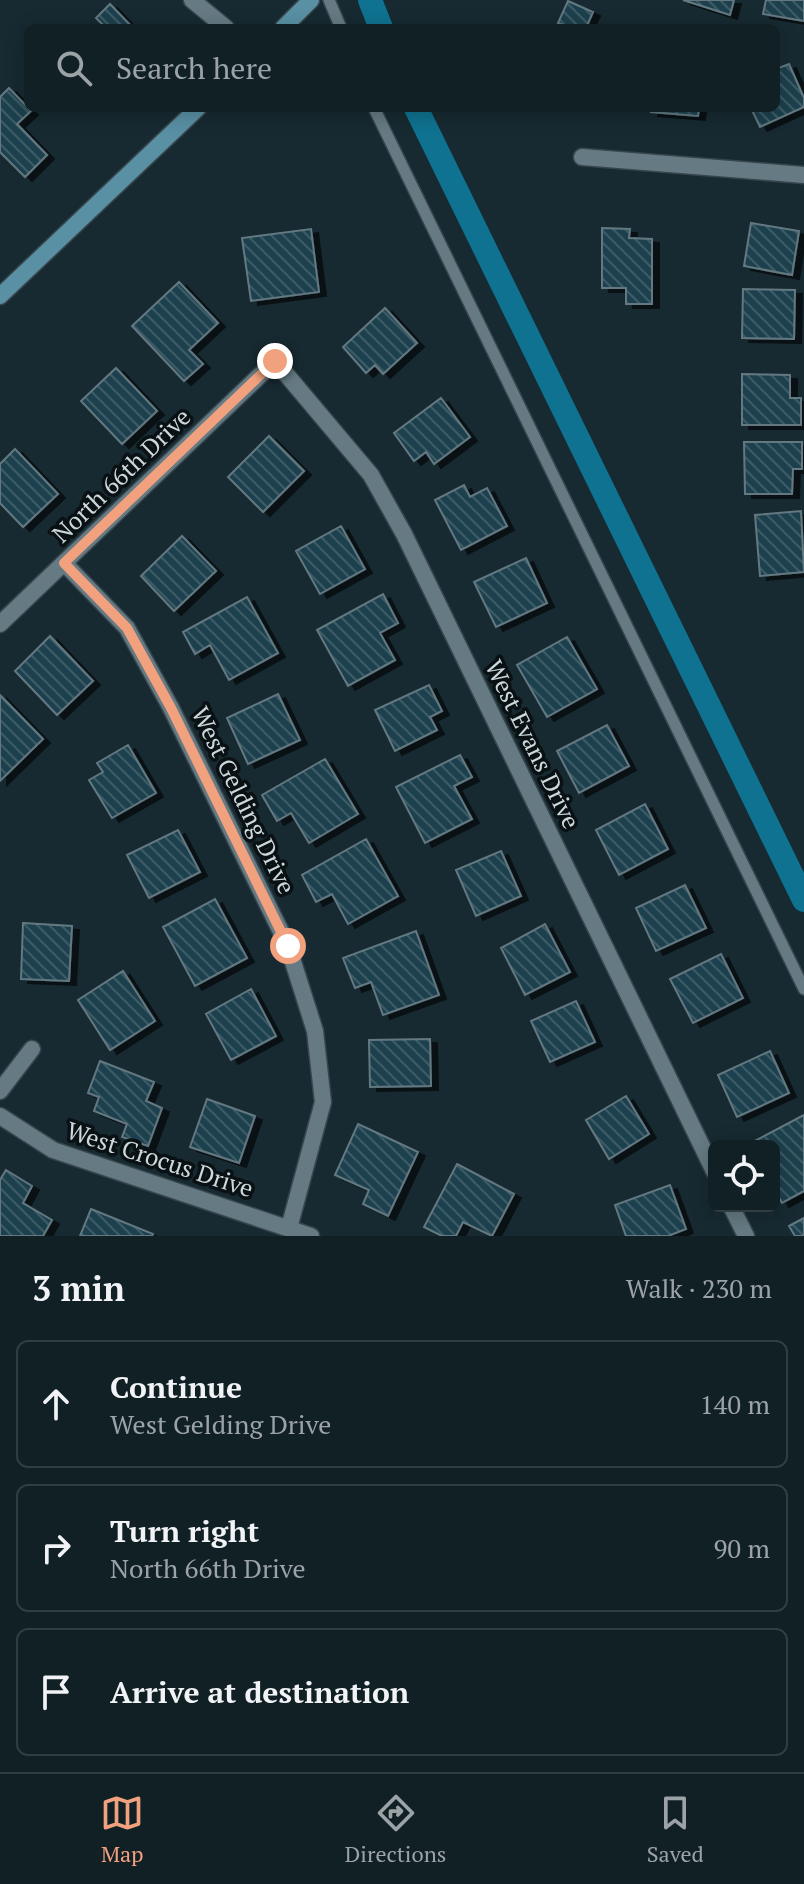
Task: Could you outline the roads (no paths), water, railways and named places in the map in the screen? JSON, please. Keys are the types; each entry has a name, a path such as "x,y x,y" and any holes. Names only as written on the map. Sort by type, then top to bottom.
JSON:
{"main road":[{"path":"287,24 311,0"},
{"path":"0,296 194,112"}],"street":[{"path":"192,0 221,24"},
{"path":"582,157 804,175"},
{"name":"North 66th Drive","path":"0,624 275,361"},
{"name":"West Evans Drive","path":"275,361 371,475 404,534 708,1159"},
{"name":"West Gelding Drive","path":"64,563 127,628 171,708 288,946 315,1031 323,1102 289,1228"},
{"path":"0,1091 32,1049"},
{"name":"West Crocus Drive","path":"0,1116 53,1150 311,1236"},
{"path":"734,1212 746,1236"}],"lane":[{"path":"329,0 339,24"},
{"path":"376,112 804,989"}],"waterway":[{"path":"370,0 379,24"},
{"path":"418,112 804,900"}]}
